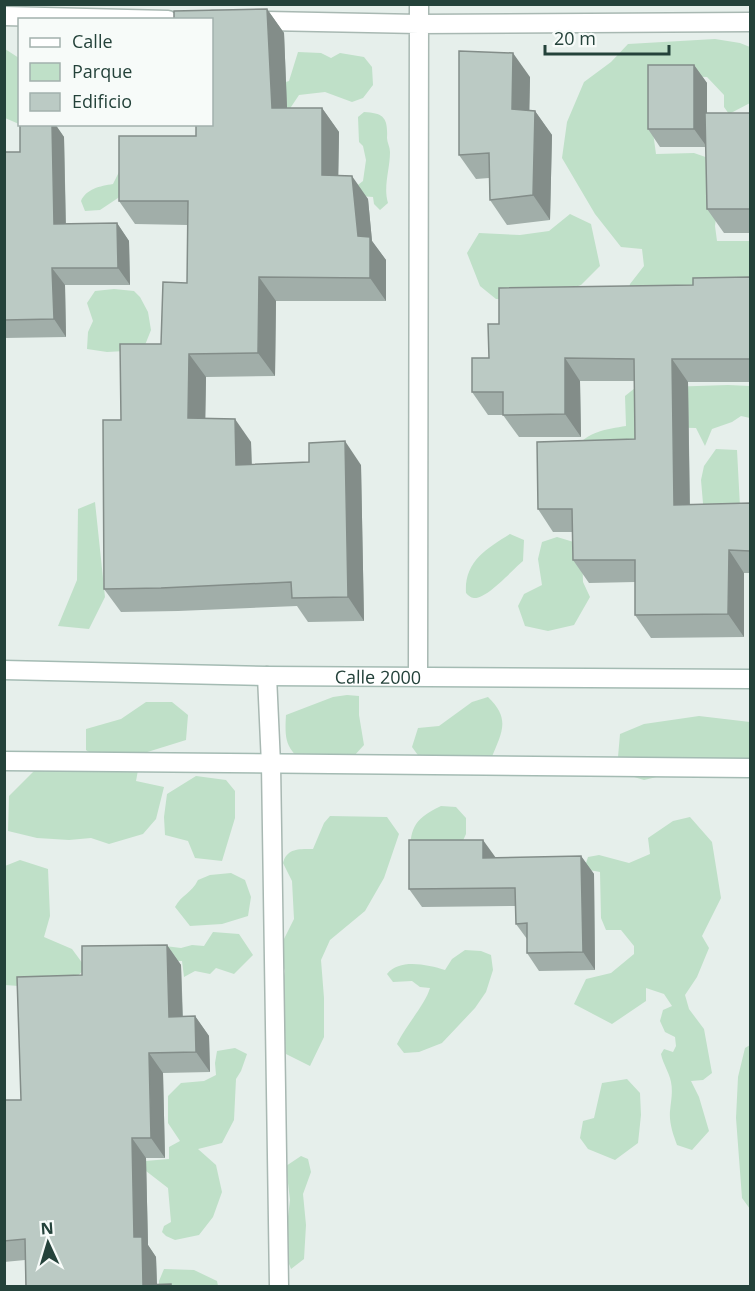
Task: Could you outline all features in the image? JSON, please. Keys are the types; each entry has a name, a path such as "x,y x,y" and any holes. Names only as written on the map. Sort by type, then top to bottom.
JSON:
{"street":[{"path":"418,676 419,4"},
{"path":"4,16 86,18"},
{"path":"213,20 419,24 750,22"},
{"name":"Calle 2000","path":"4,670 267,676 750,678"},
{"path":"267,676 271,764 279,1287"},
{"path":"4,761 750,768"}],"green space":[{"path":"715,39 750,47 750,103 729,114 724,107 724,95 707,77 676,76 651,118 656,154 694,153 717,161 718,202 715,226 717,241 750,241 750,287 627,297 630,284 644,266 642,249 621,247 595,214 562,158 567,122 584,82 611,62 628,44"},
{"path":"5,49 18,57 18,124 5,118"},
{"path":"298,52 321,53 331,58 340,53 364,57 372,67 373,85 363,98 352,102 325,92 299,95 289,110 259,90 289,81"},
{"path":"364,112 380,115 387,126 390,152 386,184 388,203 380,210 374,204 373,197 360,196 354,188 363,181 366,160 363,146 359,142 358,117"},
{"path":"121,168 124,194 100,210 85,211 81,201 83,197 94,189 113,184"},
{"path":"570,214 591,224 600,266 581,285 533,301 496,299 480,286 467,253 479,233 520,235 549,231"},
{"path":"114,289 134,291 148,312 151,330 143,350 107,352 87,349 88,332 93,321 87,303 95,291"},
{"path":"750,386 750,418 741,416 712,429 705,446 696,428 647,427 634,455 575,449 591,435 626,426 625,396 635,388"},
{"path":"716,449 737,450 740,507 704,515 701,480 704,466"},
{"path":"95,502 105,597 89,629 58,626 77,580 78,509"},
{"path":"510,534 524,540 523,561 486,594 471,597 466,593 466,582 473,565 485,551"},
{"path":"557,537 577,543 582,550 583,582 590,597 574,625 548,631 525,626 518,606 524,594 542,585 538,559 542,542"},
{"path":"359,696 359,715 364,745 343,768 308,769 289,745 286,715 333,697"},
{"path":"488,697 500,712 502,719 501,733 491,759 428,769 412,747 418,728 439,726 472,702"},
{"path":"146,702 172,702 188,715 186,740 141,754 136,781 164,787 156,819 143,834 109,844 91,838 69,840 37,838 8,831 9,796 40,765 102,762 86,750 86,729 121,719"},
{"path":"699,716 750,722 750,761 682,771 644,780 624,774 618,757 620,734 644,724"},
{"path":"196,776 226,780 235,791 235,818 222,861 195,858 188,841 165,835 164,817 167,794"},
{"path":"441,806 456,807 466,818 466,834 460,847 410,860 412,833 418,821"},
{"path":"330,816 387,817 399,834 384,878 365,911 330,940 321,960 324,1037 310,1066 286,1054 281,1034 282,987 285,971 278,951 294,919 292,881 283,863 287,854 291,852 298,849 313,849 324,823"},
{"path":"690,817 712,842 721,898 702,936 709,948 697,977 685,995 689,1009 704,1029 712,1073 703,1080 691,1081 699,1097 709,1131 692,1150 677,1145 671,1124 672,1086 661,1054 664,1049 673,1052 676,1046 675,1037 665,1032 660,1021 663,1010 672,1006 664,994 646,988 646,1001 612,1024 574,1004 586,979 611,973 634,954 634,946 621,930 606,930 601,918 600,872 584,869 588,857 599,855 629,863 650,854 648,838 673,821"},
{"path":"20,860 48,869 50,916 44,937 72,949 86,968 66,987 5,985 5,866"},
{"path":"231,873 245,880 251,897 248,916 222,924 190,926 175,907 181,899 198,880 210,875"},
{"path":"213,932 239,934 253,955 234,974 216,968 210,974 195,971 184,977 182,961 126,961 135,952 157,945 181,948 192,945 204,946"},
{"path":"465,950 481,951 491,955 493,970 486,992 475,1008 442,1043 419,1052 404,1053 397,1044 430,988 420,987 412,981 393,982 387,974 407,964 445,970 452,959"},
{"path":"750,1045 750,1209 742,1198 736,1118 738,1077 745,1048"},
{"path":"235,1048 247,1054 236,1079 234,1120 222,1143 198,1149 216,1165 222,1192 213,1217 199,1235 175,1240 162,1232 164,1226 171,1222 168,1188 146,1171 145,1161 169,1159 169,1147 180,1141 168,1123 168,1096 181,1083 204,1081 216,1075 217,1051"},
{"path":"627,1079 640,1093 641,1115 638,1143 615,1160 588,1149 580,1138 583,1121 594,1118 602,1083"},
{"path":"301,1156 308,1159 311,1172 303,1194 306,1225 304,1259 291,1269 284,1251 290,1200 286,1166"},
{"path":"164,1269 194,1270 217,1281 218,1286 159,1286"}],"building":[{"path":"267,9 272,108 322,108 322,175 352,176 358,236 370,237 370,278 259,277 258,353 189,354 188,418 235,419 236,465 309,462 309,443 345,441 348,597 292,598 291,582 104,589 103,420 121,420 120,344 161,344 163,282 187,283 188,201 119,201 119,136 196,136 196,126 213,126 213,18 174,18 174,11"},
{"path":"459,51 513,53 512,109 535,111 533,195 490,200 489,153 459,155"},
{"path":"648,65 694,65 694,129 648,129"},
{"path":"705,113 750,113 750,209 707,209"},
{"path":"20,126 52,126 54,224 117,223 118,268 52,268 54,319 4,320 4,152 20,152"},
{"path":"750,277 750,359 672,359 674,505 750,503 750,551 729,550 728,614 635,615 635,560 573,560 572,509 538,509 537,442 635,439 634,359 565,358 565,414 503,415 503,392 472,392 472,358 489,358 488,324 499,324 499,288 693,285 693,278"},
{"path":"409,840 483,840 483,858 581,856 583,952 527,953 527,923 516,924 515,888 409,889"},
{"path":"167,945 169,1017 195,1016 196,1052 149,1053 151,1138 132,1138 134,1237 142,1237 143,1285 171,1284 171,1287 26,1287 25,1239 4,1241 4,1100 21,1100 17,977 82,975 82,946"}]}
